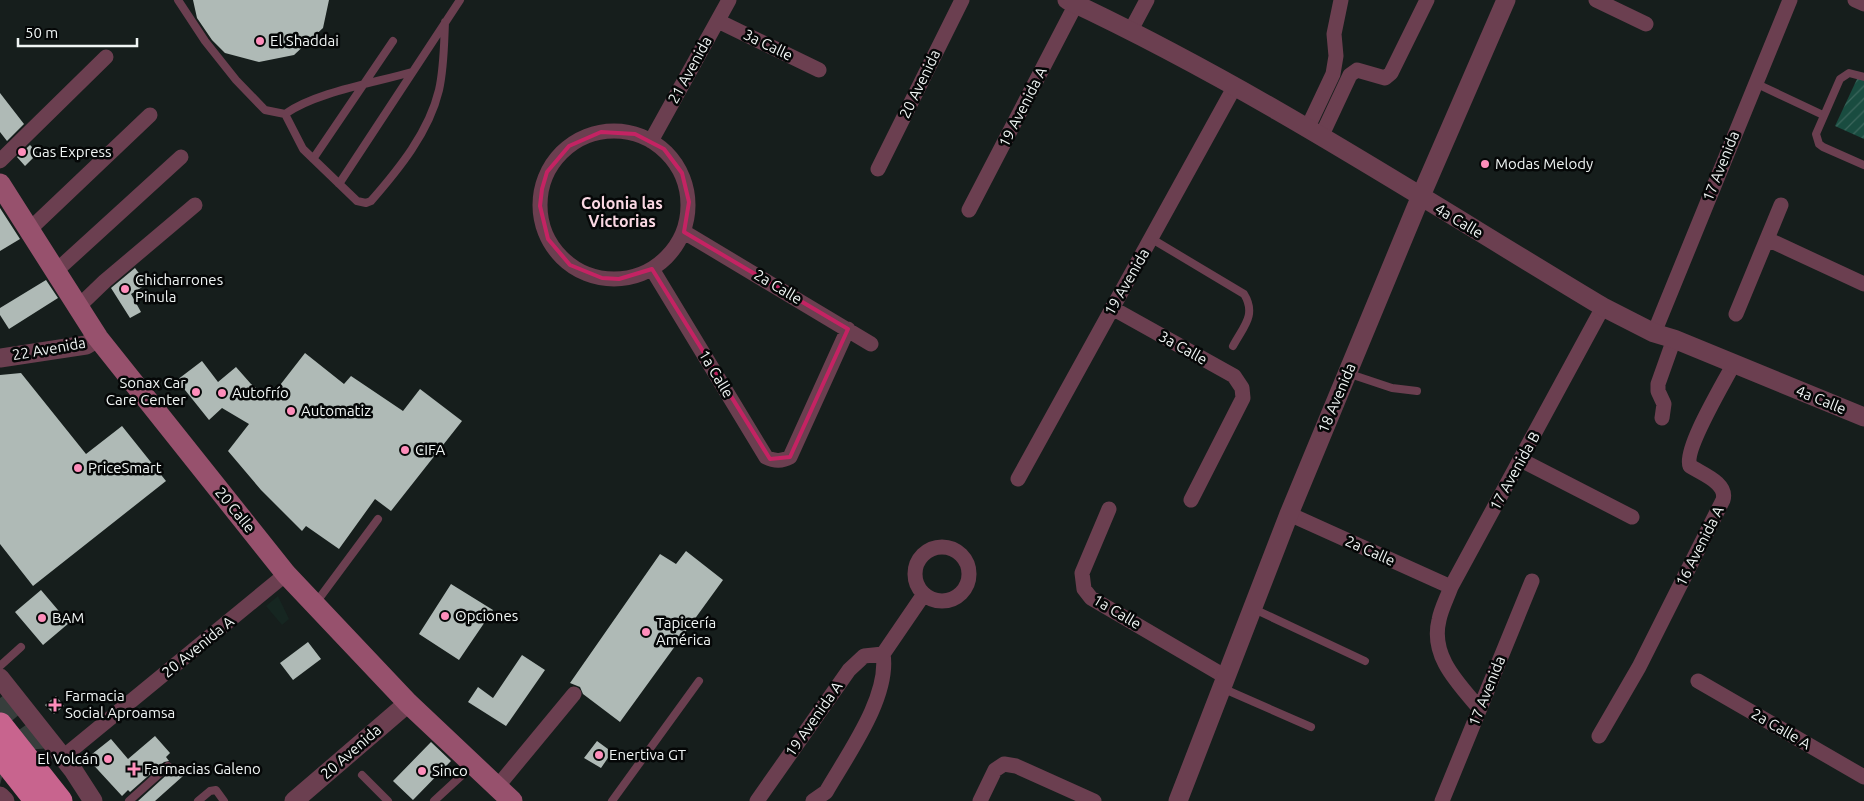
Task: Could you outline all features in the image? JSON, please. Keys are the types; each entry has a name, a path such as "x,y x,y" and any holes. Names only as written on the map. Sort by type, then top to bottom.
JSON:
{"highway":[{"path":"0,725 60,801"},
{"path":"0,754 37,801"}],"main road":[{"name":"20 Calle","path":"0,184 98,338 286,574 408,703 504,794"}],"street":[{"name":"21 Avenida","path":"651,141 730,0"},
{"name":"20 Avenida","path":"878,169 962,0"},
{"path":"1131,30 1146,0"},
{"path":"1314,133 1333,74 1336,56 1334,34 1340,0"},
{"path":"1314,133 1350,75 1356,70 1385,78 1391,73 1427,0"},
{"name":"18 Avenida","path":"1178,801 1289,514 1420,198 1506,0"},
{"path":"1596,0 1646,24"},
{"path":"1855,0 1864,4"},
{"name":"17 Avenida","path":"1654,333 1787,1"},
{"name":"4a Calle","path":"1071,2 1131,30 1235,86 1603,308 1654,333 1674,339 1864,417"},
{"name":"19 Avenida A","path":"969,210 1071,2"},
{"name":"3a Calle","path":"718,21 819,70"},
{"path":"0,161 106,57"},
{"name":"19 Avenida","path":"1018,479 1235,86"},
{"path":"29,230 150,115"},
{"path":"618,131 635,134 651,141 674,160 684,180 689,202 684,232 671,253 652,269 636,276 619,279 602,278 578,269 557,253 548,239 540,206 547,172 569,146 584,137 601,132 618,131"},
{"path":"56,271 181,157"},
{"path":"79,306 105,280 195,205"},
{"path":"1736,314 1781,205"},
{"name":"2a Calle","path":"684,232 871,344"},
{"path":"1767,239 1864,284"},
{"name":"1a Calle","path":"652,269 766,457 778,461 790,457 848,329"},
{"name":"3a Calle","path":"1112,308 1234,376 1242,388 1243,398 1191,500"},
{"name":"17 Avenida B","path":"1479,708 1453,677 1440,656 1437,637 1439,620 1451,587 1603,308"},
{"name":"22 Avenida","path":"0,358 86,345 98,338"},
{"path":"1662,418 1664,404 1658,391 1658,384 1674,339"},
{"name":"16 Avenida A","path":"1599,736 1638,667 1723,500 1725,494 1722,487 1690,466 1688,457 1699,430 1733,364"},
{"path":"1521,460 1632,517"},
{"name":"1a Calle","path":"1109,509 1082,574 1084,589 1091,598 1224,682"},
{"name":"2a Calle","path":"1289,514 1451,587"},
{"name":"20 Avenida A","path":"63,757 286,574"},
{"name":"17 Avenida","path":"1442,801 1532,581"},
{"path":"813,801 826,792 876,702 885,668 883,654 924,594"},
{"name":"19 Avenida A","path":"758,801 849,670 864,656 883,654"},
{"path":"0,678 63,757 93,801"},
{"name":"2a Calle A","path":"1698,681 1864,777"},
{"path":"504,794 574,694"},
{"name":"20 Avenida","path":"301,799 408,703"},
{"path":"980,801 995,770 1004,764 1016,766 1094,801"},
{"path":"0,796 5,801"}],"lane":[{"path":"178,0 205,41 236,80 265,110 285,114 297,106 320,97 412,72"},
{"path":"339,184 460,0"},
{"path":"285,114 303,149 358,201 366,203 371,201 396,173 424,130 438,93 443,67 445,22"},
{"path":"313,159 393,41"},
{"path":"1864,77 1855,74 1844,75 1823,115 1816,134 1819,144 1864,165"},
{"path":"1755,83 1823,115"},
{"path":"1152,239 1244,294 1250,305 1250,315 1233,346"},
{"path":"1347,374 1392,388 1418,391"},
{"path":"315,604 378,519"},
{"path":"1252,609 1365,662"},
{"path":"0,666 21,646"},
{"path":"612,801 699,681"},
{"path":"1224,682 1311,727"},
{"path":"434,801 474,765"},
{"path":"129,801 168,766"},
{"path":"362,775 388,801"},
{"path":"198,801 210,791 216,790 224,801"}],"highlighted area":[{"path":"601,132 635,134 664,149 682,173 689,202 684,232 848,329 790,457 770,459 652,269 619,279 602,278 570,265 548,239 540,206 542,189 547,172 569,146"}],"shaded area":[{"path":"278,596 289,619 282,625 266,606"}],"green space":[{"path":"1858,77 1864,80 1864,139 1835,126"}],"building":[{"name":"El Shaddai","path":"193,0 329,0 323,28 294,55 259,62 225,53 212,40 197,18"},
{"path":"0,93 24,124 7,141 0,132"},
{"path":"30,145 38,153 25,166 17,157"},
{"path":"0,208 20,239 0,251"},
{"name":"Chicharrones Pinula","path":"135,268 147,284 131,294 141,312 130,318 111,288"},
{"path":"46,280 58,298 9,329 0,315 0,308"},
{"path":"305,353 344,384 351,376 403,411 420,389 462,421 391,511 375,499 339,549 306,526 302,531 261,490 228,451 249,424 222,408 209,420 177,380 202,361 218,382 236,367 251,384 270,398"},
{"name":"PriceSmart","path":"21,373 86,454 122,426 166,481 33,586 0,544 0,375"},
{"name":"Tapicería América","path":"686,551 723,580 620,722 583,694 580,687 570,683 660,554 676,564"},
{"path":"451,584 493,610 459,660 419,634"},
{"name":"BAM","path":"41,590 69,623 43,645 15,612"},
{"path":"308,642 321,659 293,680 280,663"},
{"path":"522,655 545,670 506,726 468,702 478,687 493,698"},
{"name":"Farmacia Social Aproamsa","path":"56,696 64,706 54,714 45,705"},
{"name":"Farmacias Galeno","path":"155,736 170,753 166,757 169,761 164,762 130,792 128,790 122,796 87,758 111,739 128,759"},
{"name":"Enertiva GT","path":"597,741 612,752 601,768 584,758"},
{"name":"Sinco","path":"431,742 451,761 413,800 393,781"},
{"path":"174,765 183,776 155,801 138,801 172,770"}],"tunnel":[{"path":"0,698 19,721 30,738 33,747 33,756 22,774 11,779 0,776"}],"place":[{"name":"El Shaddai","path":"260,41"},
{"name":"Gas Express","path":"22,152"},
{"name":"Modas Melody","path":"1485,164"},
{"name":"Chicharrones Pinula","path":"125,289"},
{"name":"Sonax Car Care Center","path":"196,392"},
{"name":"Autofrío","path":"222,393"},
{"name":"Automatiz","path":"291,411"},
{"name":"CIFA","path":"405,450"},
{"name":"PriceSmart","path":"78,468"},
{"name":"Opciones","path":"445,616"},
{"name":"BAM","path":"42,618"},
{"name":"Tapicería América","path":"646,632"},
{"name":"Farmacia Social Aproamsa","path":"55,705"},
{"name":"Enertiva GT","path":"599,755"},
{"name":"El Volcán","path":"108,759"},
{"name":"Farmacias Galeno","path":"134,769"},
{"name":"Sinco","path":"422,771"}],"district":[{"name":"Colonia las Victorias","path":"622,212"}]}
